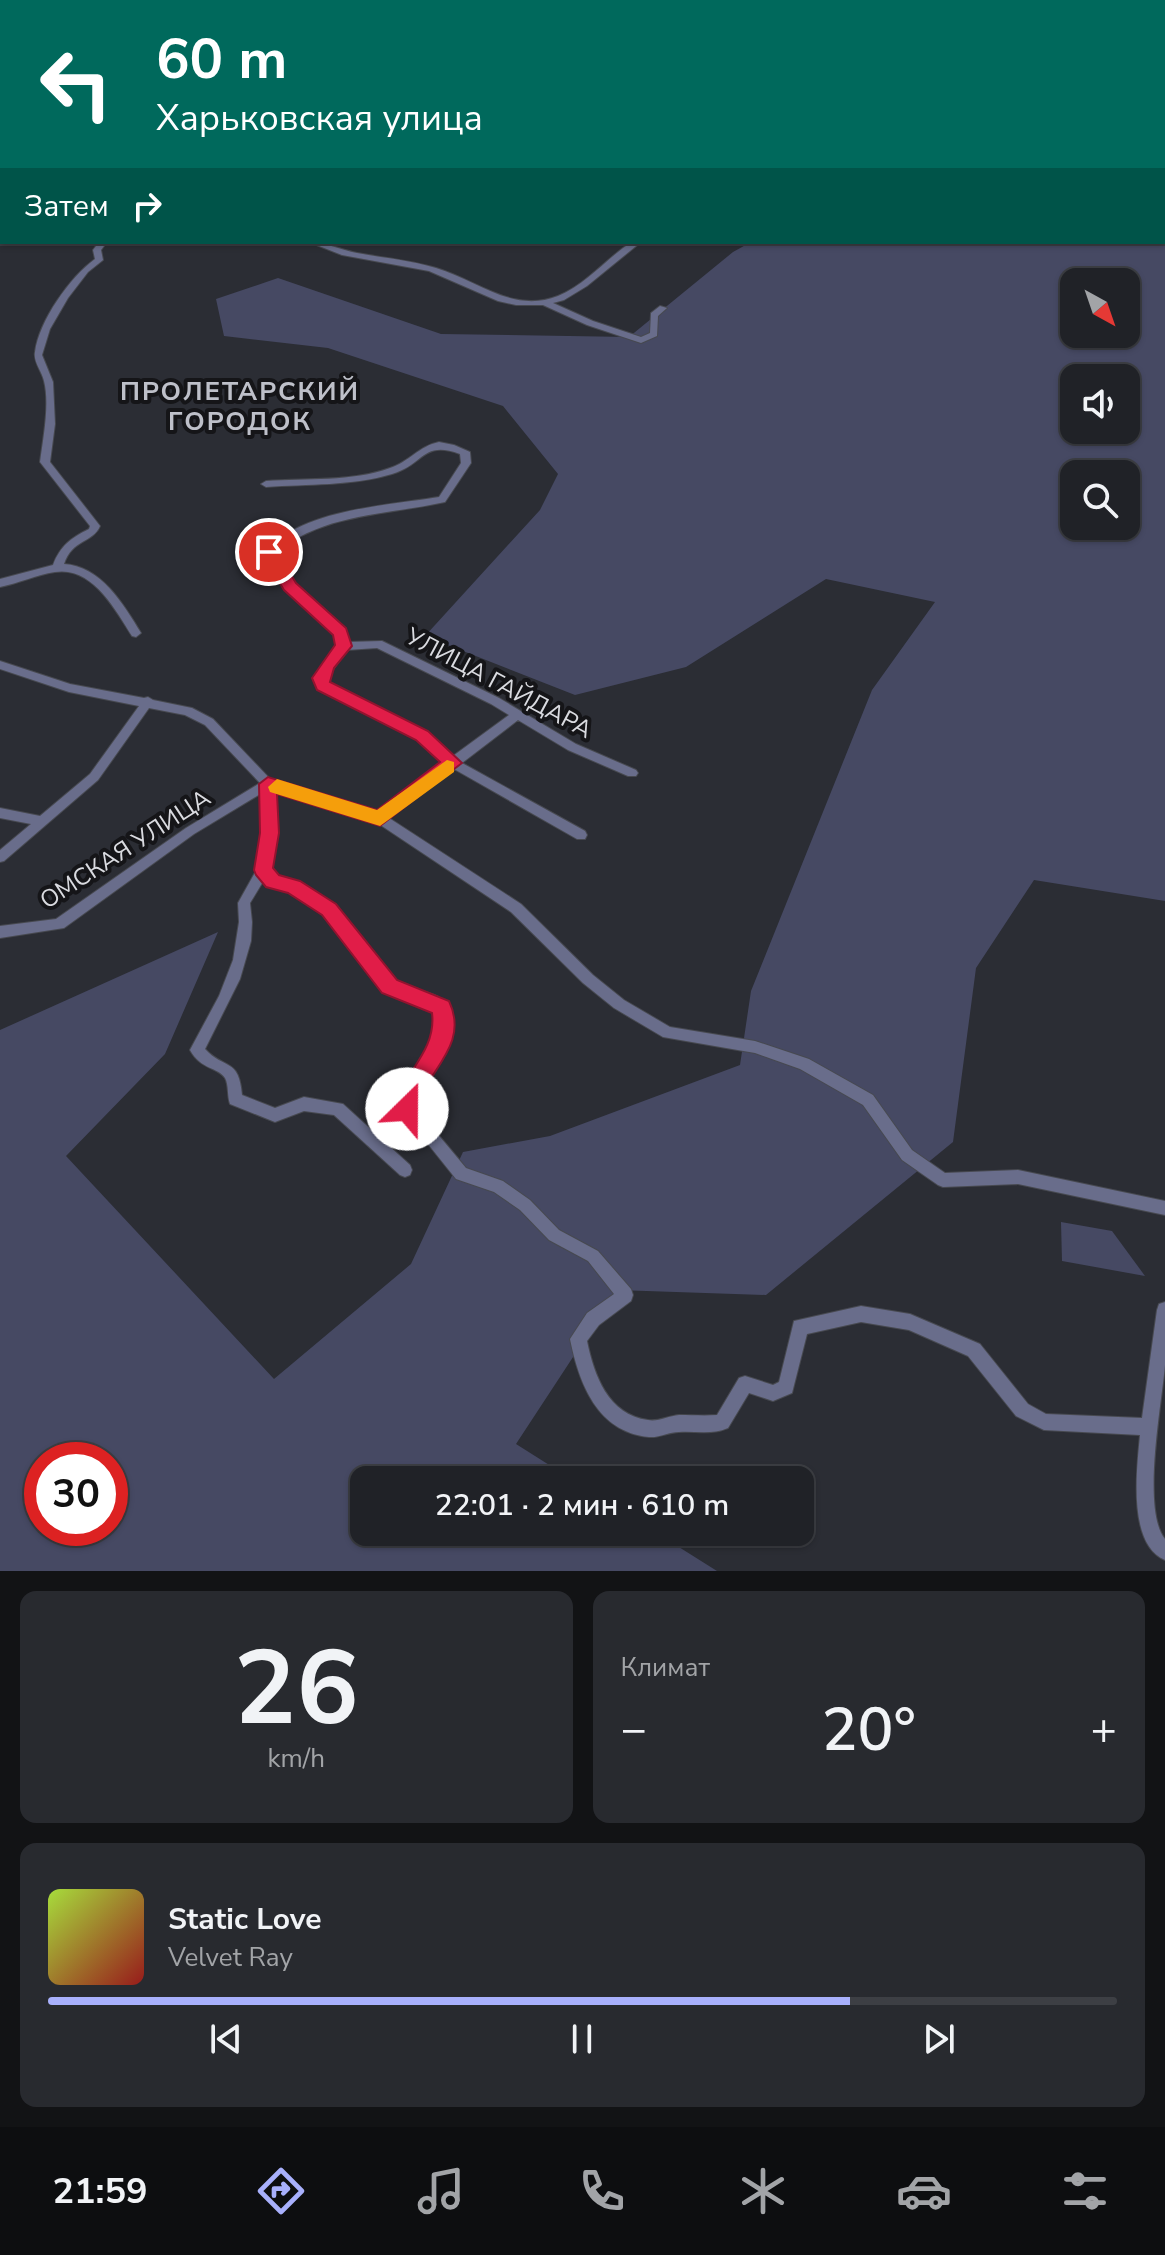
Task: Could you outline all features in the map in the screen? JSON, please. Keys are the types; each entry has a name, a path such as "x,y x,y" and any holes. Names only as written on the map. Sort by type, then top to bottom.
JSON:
{"street":[{"path":"58,567 62,552 74,540 93,531 95,526 45,462 49,382 38,355 46,329 64,297 85,270 99,260 97,250 102,244"},
{"path":"319,244 355,256 430,269 513,304 546,303 578,292 606,269 618,253 634,244"},
{"path":"546,303 590,323 641,340 654,334 654,315 663,308"},
{"path":"266,484 395,470 422,448 444,445 465,452 466,463 442,500 317,523 278,543 269,552 290,587 340,632 344,646 327,665 321,678 323,686 422,735 453,763 581,835"},
{"path":"0,583 58,567 92,576 136,633"},
{"name":"УЛИЦА ГАЙДАРА","path":"344,646 378,644 495,701 572,747 632,773"},
{"path":"0,665 69,688 188,711 209,722 268,784 380,818 516,908 619,1004 668,1033 755,1047 804,1064 868,1100 907,1155 943,1180 1018,1177 1165,1208"},
{"path":"0,857 94,777 148,701"},
{"path":"380,818 517,715"},
{"path":"268,784 269,833 263,870 244,903 248,922 227,995 197,1050 204,1060 227,1069 235,1078 235,1099 275,1115 304,1104 338,1109 405,1170"},
{"name":"ОМСКАЯ УЛИЦА","path":"0,932 59,924 177,840 268,784"},
{"path":"0,813 42,821"},
{"path":"263,870 273,881 294,886 329,910 389,986 442,1007 445,1028 434,1061 410,1091 407,1109 461,1174 498,1186 525,1205 554,1235 593,1256 625,1295 593,1319 578,1339 597,1400 623,1423 652,1430 673,1424 707,1426 722,1422 745,1384 773,1393 786,1387 800,1327 861,1314 910,1322 974,1350 1022,1410 1044,1422 1150,1427"},
{"path":"1165,1310 1151,1397 1150,1427 1152,1536 1165,1551"}],"shaded area":[{"path":"747,244 1165,244 1165,901 1034,880 976,968 953,1142 766,1295 617,1290 516,1444 551,1466 350,1466 350,1546 677,1546 717,1571 0,1571 0,1030 218,932 165,1054 66,1156 274,1379 411,1264 463,1152 550,1136 740,1065 751,991 872,690 935,602 826,579 686,667 575,695 425,636 540,510 558,474 503,406 328,348 224,336 216,299 278,278 441,334 629,337 733,252"},
{"path":"1061,1222 1112,1231 1145,1276 1062,1261"}],"slow traffic":[{"path":"277,787 380,818 447,767"}],"district":[{"name":"ПРОЛЕТАРСКИЙ ГОРОДОК","path":"240,406"}],"route":[{"path":"269,552 290,587 340,632 344,646 327,665 321,678 323,686 422,735 453,763 380,818 268,784 269,833 263,870 273,881 294,886 329,910 389,986 419,995 442,1007 445,1028 434,1061 410,1091 407,1109"}]}
